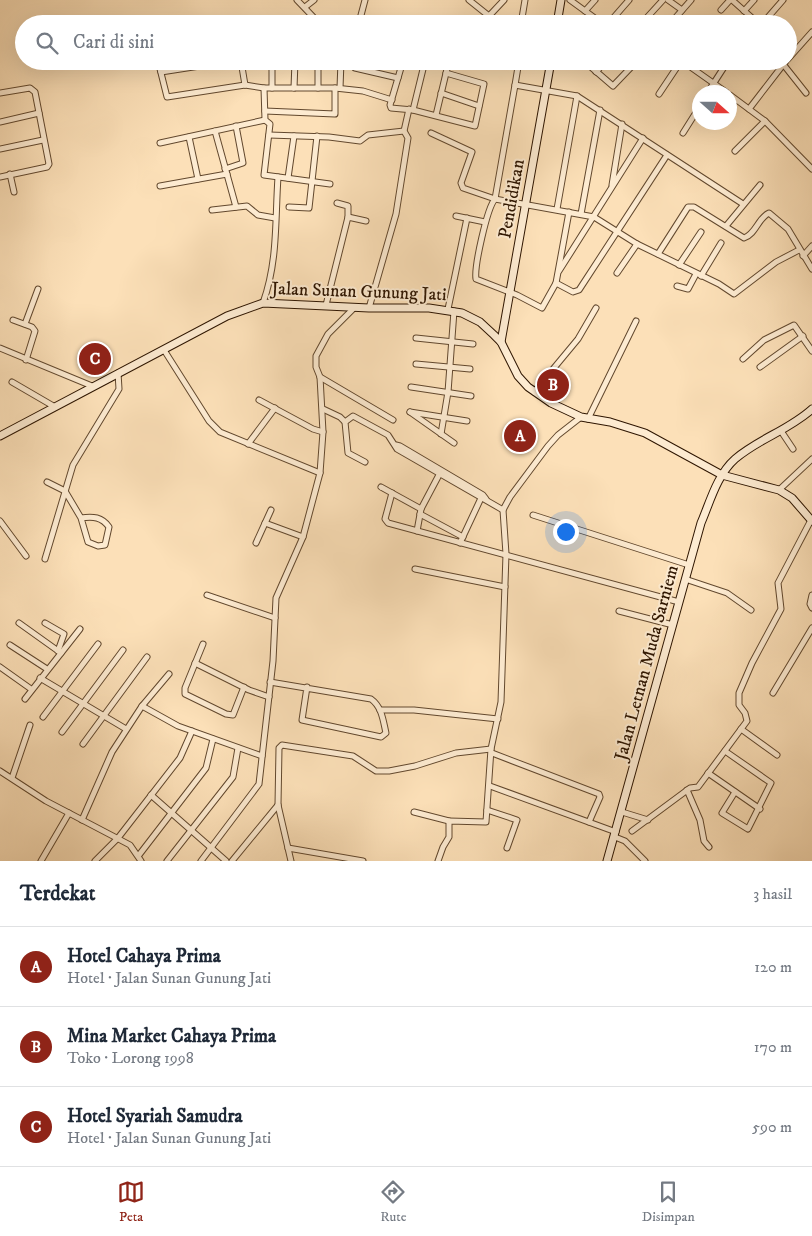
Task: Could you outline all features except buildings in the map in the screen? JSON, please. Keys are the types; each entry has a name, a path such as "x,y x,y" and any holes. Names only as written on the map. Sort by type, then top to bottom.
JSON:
{"street":[{"path":"297,0 312,15"},
{"path":"305,7 314,0"},
{"path":"361,15 365,0"},
{"path":"469,0 488,15"},
{"path":"490,15 504,0"},
{"path":"522,15 525,0"},
{"path":"559,15 561,0"},
{"path":"570,0 591,15"},
{"path":"585,11 595,0"},
{"path":"616,15 629,0"},
{"path":"649,15 663,0"},
{"path":"668,0 682,10"},
{"path":"678,15 691,0"},
{"path":"721,10 731,0 749,15"},
{"path":"744,11 754,0"},
{"path":"769,15 783,0"},
{"path":"797,49 812,32"},
{"path":"174,70 161,72 165,96 167,97 245,85 264,88 338,88 363,91 392,100"},
{"path":"242,70 245,85"},
{"path":"272,70 272,88"},
{"path":"294,88 295,70"},
{"path":"318,70 318,88"},
{"path":"265,111 335,114 340,70"},
{"path":"364,70 398,78"},
{"path":"400,70 391,108 411,109 475,126 484,84 447,71 436,115"},
{"path":"369,308 396,214 408,138 404,131 422,70"},
{"path":"517,70 495,199 490,205 475,278 510,292 542,308 556,283 569,212"},
{"name":"Pendidikan","path":"501,342 549,70"},
{"path":"596,72 613,86 628,70"},
{"path":"659,94 676,70"},
{"path":"694,70 713,84 722,70"},
{"path":"749,108 779,70"},
{"path":"792,70 806,93"},
{"path":"515,84 577,96 744,204"},
{"path":"0,94 26,88 33,89 49,164 47,167 0,177"},
{"path":"264,88 265,120"},
{"path":"441,93 479,106"},
{"path":"556,209 577,96"},
{"path":"737,100 765,121 812,169"},
{"path":"581,214 600,110"},
{"path":"0,122 38,113"},
{"path":"683,133 692,119"},
{"path":"160,143 265,120"},
{"path":"265,120 270,124 270,135 264,175 330,184"},
{"path":"735,151 765,121"},
{"path":"612,187 622,124"},
{"path":"160,186 198,179 243,164 236,126"},
{"path":"215,131 236,207"},
{"path":"270,135 318,136 360,141 368,135 404,131"},
{"path":"431,133 472,152 461,186 495,199 594,217 637,244 736,294 776,262 798,250"},
{"path":"288,178 294,136"},
{"path":"289,207 309,208 318,136"},
{"path":"189,137 198,179"},
{"path":"558,274 643,138"},
{"path":"0,149 43,140"},
{"path":"556,283 576,292 667,155"},
{"path":"807,164 812,159"},
{"path":"10,174 14,192"},
{"path":"263,303 272,277 275,256 278,177"},
{"path":"726,226 760,185"},
{"path":"326,306 348,218 348,206 337,203"},
{"path":"212,210 247,206 258,215 275,218"},
{"path":"658,254 688,207 694,207 747,238 764,215 768,213 788,229 798,250 812,269"},
{"path":"456,216 486,222"},
{"path":"348,218 366,221"},
{"path":"441,434 448,392 451,310 467,218"},
{"path":"680,265 701,232"},
{"path":"677,286 688,289 720,243"},
{"path":"617,272 637,244"},
{"path":"803,256 812,246"},
{"path":"25,324 38,289"},
{"name":"Jalan Sunan Gunung Jati","path":"0,436 226,316 263,303 354,308 451,310 480,322 501,342 518,376 534,392 551,403 585,418 610,422 646,433 722,475 779,490"},
{"path":"201,861 259,784 269,697 276,598 303,537 320,473 323,409 316,356 328,334 354,308"},
{"path":"534,392 578,339 596,308"},
{"path":"13,320 32,327 35,333 26,360"},
{"path":"414,812 449,821 486,822 492,751 502,702 506,554 503,510 510,497 548,446 558,435 585,418 636,321"},
{"path":"743,359 764,340 792,325 797,327 812,351"},
{"path":"760,367 803,336"},
{"path":"416,338 473,344"},
{"path":"0,348 92,386"},
{"path":"164,350 209,421 224,434 320,473"},
{"path":"416,364 470,369"},
{"path":"44,559 73,465 119,389 118,373"},
{"path":"320,377 393,420"},
{"path":"12,382 55,407"},
{"path":"411,387 471,396"},
{"path":"259,400 323,432"},
{"path":"248,444 275,408"},
{"path":"323,409 345,422"},
{"name":"Jalan Letnan Muda Sarniem","path":"607,861 701,523 722,475 734,460 750,448 780,431 812,409"},
{"path":"454,443 410,412 467,421"},
{"path":"345,422 353,416 358,417 388,435 396,445 503,510"},
{"path":"345,422 348,453 365,462"},
{"path":"780,431 793,449"},
{"path":"632,831 687,790 698,787 747,721 747,717 739,705 739,693 752,663 781,609 778,583 810,516 792,498 779,490 812,459"},
{"path":"417,531 421,512 440,472"},
{"path":"47,482 65,491 81,518 88,542 98,546 105,544 109,527 104,520 81,518"},
{"path":"381,487 463,537"},
{"path":"392,493 385,522 679,602"},
{"path":"460,543 483,497"},
{"path":"256,543 271,510"},
{"path":"533,515 689,565"},
{"path":"0,521 26,556"},
{"path":"265,523 303,537"},
{"path":"415,569 505,587"},
{"path":"685,580 732,595 751,610"},
{"path":"207,595 275,618"},
{"path":"812,595 810,604 812,608"},
{"path":"619,611 673,625"},
{"path":"18,623 59,652"},
{"path":"45,623 64,634 59,652"},
{"path":"773,693 812,628"},
{"path":"25,699 59,652 80,629"},
{"path":"42,717 98,644"},
{"path":"203,644 185,688 185,694 226,714 233,715 244,687"},
{"path":"10,645 47,669"},
{"path":"62,732 123,650"},
{"path":"84,744 147,658"},
{"path":"195,663 269,697"},
{"path":"0,667 31,689"},
{"path":"82,820 112,752 142,706 169,674"},
{"path":"40,678 126,729"},
{"path":"270,682 306,687 371,699 378,704 386,733 381,737 302,720 306,687"},
{"path":"142,706 192,731 262,756"},
{"path":"380,710 414,710 498,719"},
{"path":"12,778 30,725"},
{"path":"741,729 777,755"},
{"path":"95,861 118,838 180,758 192,731"},
{"path":"139,855 206,768 213,739"},
{"path":"291,861 278,805 279,748 282,745 353,756 369,768 382,771 415,766 471,750 492,751 599,794 600,798 589,822"},
{"path":"167,861 232,777 238,748"},
{"path":"725,751 771,783 760,809 748,828 722,813 735,792"},
{"path":"0,771 69,813 118,838 139,855 142,861"},
{"path":"708,773 760,809"},
{"path":"490,786 589,822 616,834 645,861"},
{"path":"687,790 700,820 704,841 709,847"},
{"path":"151,795 226,861"},
{"path":"232,861 278,805"},
{"path":"487,810 517,820 508,848"},
{"path":"622,812 648,820"},
{"path":"41,861 69,813"},
{"path":"438,861 449,837 449,821"},
{"path":"288,848 363,861"}],"place":[{"name":"Hotel Syariah Samudra","path":"95,359"},
{"name":"Mina Market Cahaya Prima","path":"553,385"},
{"name":"Hotel Cahaya Prima","path":"520,436"}]}
